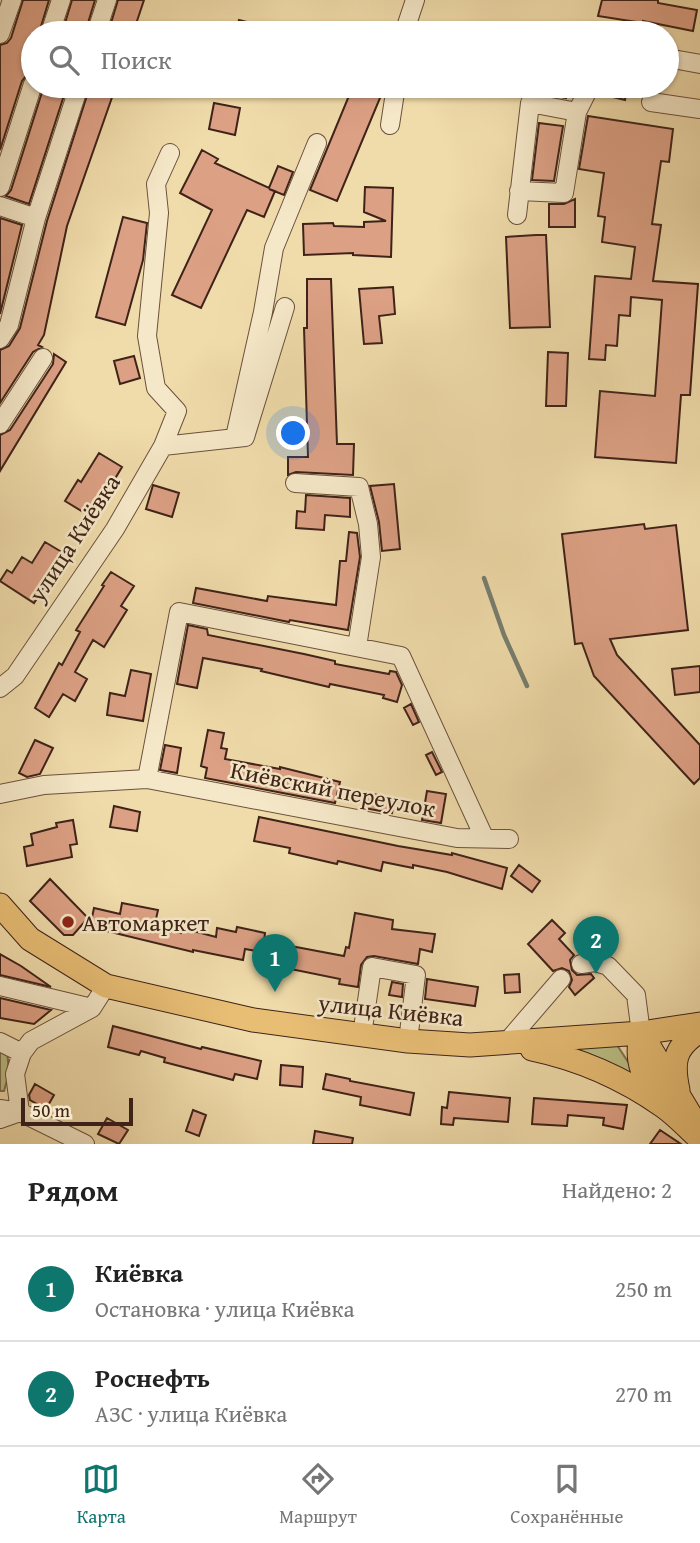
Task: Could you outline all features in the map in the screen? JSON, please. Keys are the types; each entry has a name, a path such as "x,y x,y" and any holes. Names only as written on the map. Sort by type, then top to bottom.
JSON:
{"main road":[{"name":"улица Киёвка","path":"0,905 30,939 106,986 253,1020 408,1041 470,1045 641,1033 700,1024"},
{"path":"671,1098 676,1055 682,1045 700,1031"},
{"path":"641,1033 637,1053 644,1077 671,1098 700,1131"},
{"path":"505,1044 564,1056 671,1098 700,1139"}],"street":[{"path":"0,34 12,0"},
{"path":"54,21 61,0"},
{"path":"100,21 107,0"},
{"path":"408,21 415,0"},
{"path":"679,60 700,64"},
{"path":"0,187 29,98"},
{"path":"0,339 9,325 36,218 75,98"},
{"path":"390,125 394,98"},
{"path":"519,191 564,194 577,112 584,98"},
{"path":"651,102 700,109"},
{"path":"516,215 530,103 577,112"},
{"path":"235,438 274,248 317,143"},
{"name":"улица Киёвка","path":"0,688 15,676 115,529 163,446 177,411 156,388 148,336 159,213 156,184 170,153"},
{"path":"0,206 36,218"},
{"path":"163,446 245,437 285,307"},
{"path":"0,424 43,358"},
{"path":"295,484 359,487 368,524 371,557 357,647"},
{"path":"147,779 179,612 401,656 484,837"},
{"name":"Киёвский переулок","path":"0,794 44,785 147,779 457,838 509,839"},
{"path":"581,964 595,962 608,966 636,995 641,1033"},
{"path":"362,1035 372,967 416,975 408,1041"},
{"path":"505,1044 561,979"},
{"path":"0,986 92,1008"},
{"path":"20,1112 15,1074 22,1053 31,1041 92,1008 106,986"},
{"path":"0,1042 22,1053"},
{"path":"0,1109 20,1112 85,1144"},
{"path":"0,1119 20,1112"}],"green space":[{"path":"0,1043 7,1049 9,1073 4,1091 0,1091"},
{"path":"617,1045 645,1088 555,1050"}],"building":[{"path":"23,0 49,0 43,21 21,21 21,84 0,150 0,45 11,38"},
{"path":"72,0 95,0 89,21 66,21"},
{"path":"118,0 144,0 137,21 112,21"},
{"path":"602,0 658,0 658,3 697,10 693,31 679,28 679,21 630,21 598,16"},
{"path":"40,98 63,98 29,204 6,196 11,190"},
{"path":"86,98 112,98 67,226 44,335 38,345 42,347 33,352 0,403 0,350 9,346 20,328 47,221"},
{"path":"348,98 380,98 337,201 310,190"},
{"path":"214,103 240,108 235,135 209,129"},
{"path":"588,116 673,129 669,162 661,161 652,224 661,225 653,281 698,284 690,395 681,395 676,463 595,457 600,391 655,396 662,300 631,297 630,316 619,315 617,346 606,345 605,360 589,359 595,276 631,279 635,247 602,242 605,217 598,216 604,173 579,169"},
{"path":"539,123 563,126 554,181 532,180"},
{"path":"202,150 218,159 215,163 269,188 278,166 293,172 284,195 275,191 264,217 247,210 201,308 172,295 212,210 180,193"},
{"path":"365,187 393,188 391,257 353,253 304,255 303,224 333,223 334,226 364,227 364,222 386,221 364,212"},
{"path":"575,199 575,227 549,227 549,204 564,204"},
{"path":"123,217 147,223 143,260 125,325 96,317"},
{"path":"0,218 22,225 0,314"},
{"path":"546,235 550,327 510,328 506,237"},
{"path":"307,279 331,279 337,444 354,444 353,475 296,472 288,475 288,457 308,457 304,328 307,328"},
{"path":"393,287 395,314 379,316 382,343 364,344 359,289"},
{"path":"548,352 568,353 566,406 546,406"},
{"path":"54,354 66,362 0,471 0,435 10,430 53,364"},
{"path":"134,356 140,378 120,384 114,361"},
{"path":"99,453 122,467 107,492 104,490 88,515 65,501"},
{"path":"394,484 400,549 382,551 379,522 370,486"},
{"path":"153,485 179,493 172,517 146,509"},
{"path":"306,495 350,498 350,517 325,515 324,530 296,528 297,511 305,512"},
{"path":"644,524 645,529 676,525 688,630 610,639 617,655 700,745 700,778 694,784 594,676 582,643 575,644 562,534"},
{"path":"349,532 357,533 360,557 348,630 290,620 289,622 193,603 196,588 267,601 268,596 336,605 340,561 346,561"},
{"path":"45,542 65,554 34,603 0,581 7,570 12,573 22,557 32,563"},
{"path":"111,572 134,586 121,606 127,610 104,647 93,640 75,672 87,679 75,701 63,694 49,717 35,708 59,663 62,665 80,632 76,630"},
{"path":"188,625 207,629 208,635 335,661 335,664 389,674 390,671 396,672 402,685 397,702 383,698 384,695 330,684 329,687 261,671 262,669 203,658 197,688 177,684"},
{"path":"700,666 700,692 675,695 672,669"},
{"path":"131,670 151,674 143,721 107,715 110,693 125,696"},
{"path":"411,704 419,722 413,725 404,708"},
{"path":"208,730 224,733 221,748 227,749 225,759 280,767 340,782 335,803 205,778 207,768 201,766"},
{"path":"35,740 53,748 40,774 27,777 19,773"},
{"path":"165,745 181,748 177,773 160,770"},
{"path":"432,752 442,772 436,775 426,755"},
{"path":"427,791 446,794 441,823 422,820"},
{"path":"367,793 395,798 392,813 364,808"},
{"path":"114,806 140,812 137,831 110,827"},
{"path":"259,817 398,846 452,853 507,868 502,889 413,865 413,868 383,862 381,871 289,853 290,848 254,841"},
{"path":"73,820 77,844 70,845 72,857 27,866 24,847 33,845 31,834 57,827 56,823"},
{"path":"519,865 540,881 532,892 511,876"},
{"path":"50,879 88,918 73,935 64,935 30,901"},
{"path":"122,903 158,910 154,928 181,933 182,928 216,937 217,928 236,932 237,927 265,933 264,941 344,956 346,947 349,948 355,913 393,920 392,929 435,934 432,952 420,949 418,964 367,957 361,965 358,987 339,984 340,979 266,964 268,953 245,949 243,960 193,952 90,927 94,908 120,914"},
{"path":"552,920 565,933 559,939 574,955 570,960 572,970 577,975 591,974 594,978 575,995 569,987 572,980 569,971 562,968 553,971 528,944"},
{"path":"0,954 21,966 51,987 0,975"},
{"path":"519,974 520,992 505,993 504,975"},
{"path":"427,979 478,987 475,1006 425,999"},
{"path":"392,982 403,984 402,997 389,995"},
{"path":"0,998 51,1010 34,1024 0,1018"},
{"path":"113,1026 201,1049 202,1047 261,1061 257,1079 235,1074 233,1080 164,1062 165,1058 141,1051 139,1055 108,1047"},
{"path":"281,1065 303,1067 302,1087 280,1085"},
{"path":"326,1074 414,1093 410,1115 360,1105 361,1097 323,1089"},
{"path":"35,1084 54,1095 46,1109 30,1100 29,1095"},
{"path":"449,1092 510,1098 508,1122 454,1118 453,1125 441,1124 442,1107 447,1108"},
{"path":"534,1098 627,1105 623,1129 603,1125 604,1118 568,1115 567,1126 532,1124"},
{"path":"193,1110 206,1115 199,1136 186,1131"},
{"path":"107,1118 128,1130 119,1144 98,1134"},
{"path":"660,1130 681,1144 650,1144"},
{"path":"315,1131 353,1138 352,1144 313,1144"}],"waterway":[{"path":"484,578 504,635 527,686"}],"place":[{"name":"Автомаркет","path":"68,922"},
{"name":"Роснефть","path":"596,974"},
{"name":"Киёвка","path":"275,992"}]}
